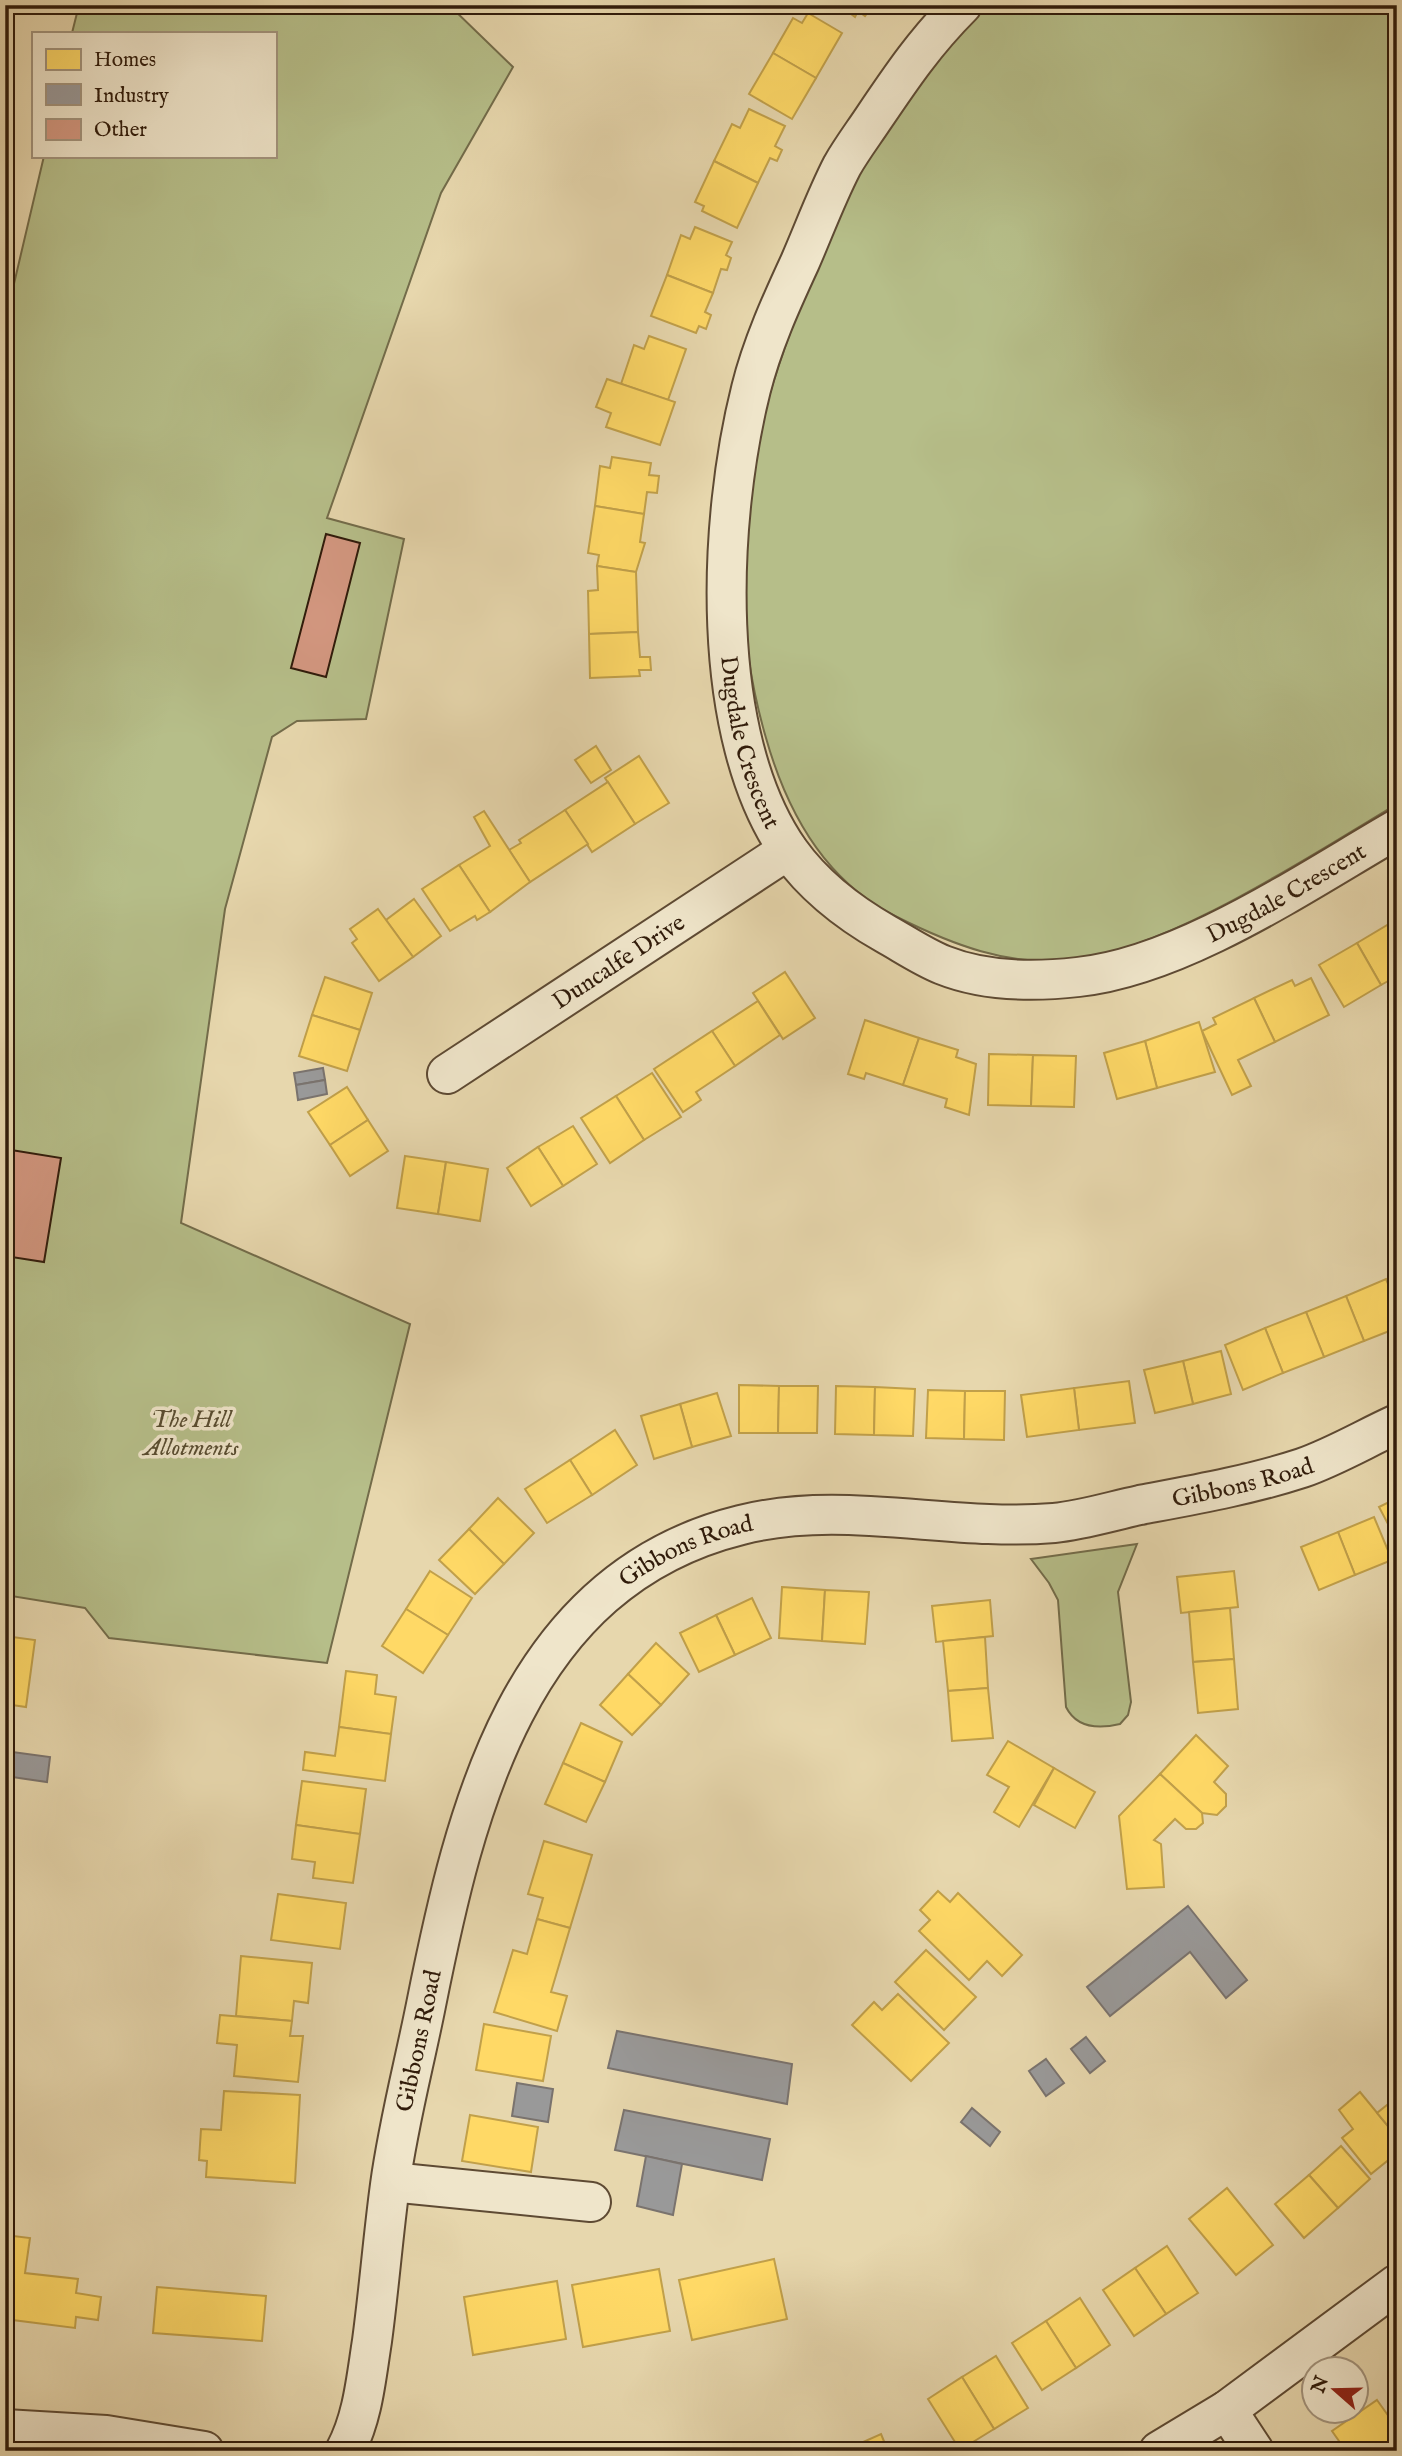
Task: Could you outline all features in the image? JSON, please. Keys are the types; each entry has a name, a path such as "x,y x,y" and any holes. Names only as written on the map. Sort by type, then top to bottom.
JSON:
{"street":[{"name":"Dugdale Crescent","path":"962,5 925,42 843,164 772,324 752,386 737,450 727,527 729,651 737,713 746,751 762,799 788,849 825,892 872,926 943,965 1008,979 1080,977 1153,958 1222,929 1397,829"},
{"name":"Duncalfe Drive","path":"447,1074 788,849"},
{"name":"Gibbons Road","path":"345,2451 353,2435 364,2397 391,2182 452,1878 489,1765 524,1690 561,1639 598,1600 639,1568 688,1541 743,1524 815,1513 956,1523 1070,1520 1303,1468 1397,1424"},
{"path":"391,2182 591,2202"},
{"path":"1159,2451 1227,2410 1397,2284"},
{"path":"1227,2410 1254,2451"},
{"path":"5,2429 106,2435 204,2451"}],"green space":[{"name":"The Hill Allotments","path":"79,5 449,5 513,67 441,193 327,518 404,539 366,719 297,721 272,737 225,909 181,1223 410,1324 327,1663 109,1638 85,1608 5,1595 5,322 44,158 276,158 276,32 72,32"},
{"path":"986,5 1397,5 1397,804 1282,873 1195,920 1110,953 1071,960 1003,957 938,936 872,902 849,885 829,864 798,818 775,766 756,698 744,615 742,574 749,485 768,398 797,314 864,160 920,79"},
{"path":"1137,1544 1118,1592 1131,1702 1128,1715 1120,1724 1089,1726 1076,1720 1066,1707 1058,1600 1031,1559"}],"building: Homes":[{"path":"839,5 873,5 865,16 858,11 855,17"},
{"path":"808,13 842,33 816,78 773,53 793,18 802,23"},
{"path":"773,53 816,78 792,119 749,94"},
{"path":"749,109 785,126 775,146 782,150 777,161 770,158 758,183 714,161 732,124 740,128"},
{"path":"714,161 758,183 737,228 702,211 704,206 695,202"},
{"path":"695,227 732,242 726,255 731,258 727,270 721,269 713,293 667,275 681,235 690,239"},
{"path":"667,275 713,293 705,312 711,315 706,329 699,326 696,333 651,316"},
{"path":"649,336 686,349 668,400 621,384 634,345 644,349"},
{"path":"607,379 675,402 660,445 606,427 611,413 596,407"},
{"path":"612,457 651,463 649,475 659,476 657,493 647,492 644,514 595,506 600,466 610,468"},
{"path":"595,506 644,514 640,542 645,543 636,572 597,566 599,555 588,553"},
{"path":"597,566 636,572 638,632 589,634 588,591 598,590"},
{"path":"638,632 640,657 650,657 651,670 639,670 640,676 590,678 589,634"},
{"path":"596,746 611,770 591,783 575,760"},
{"path":"639,756 669,803 635,824 605,778"},
{"path":"608,782 635,824 592,852 565,810"},
{"path":"565,810 588,844 530,882 509,850 521,843 519,840"},
{"path":"484,811 530,882 490,912 459,865 490,846 474,817"},
{"path":"459,865 490,912 477,920 475,916 450,931 422,889"},
{"path":"414,899 441,936 413,957 386,920"},
{"path":"378,909 413,957 379,981 352,943 357,939 350,929"},
{"path":"1394,921 1397,976 1381,985 1357,943"},
{"path":"1357,943 1381,985 1344,1007 1319,965"},
{"path":"785,972 815,1018 783,1039 753,993"},
{"path":"325,977 372,993 360,1030 312,1015"},
{"path":"1311,978 1329,1015 1275,1042 1254,998 1292,980 1295,986"},
{"path":"1254,998 1275,1042 1238,1060 1251,1086 1232,1095 1202,1031 1216,1024 1213,1018"},
{"path":"758,1001 780,1035 735,1066 712,1031"},
{"path":"312,1015 360,1030 347,1071 299,1056"},
{"path":"865,1020 919,1038 903,1085 866,1073 864,1079 848,1074"},
{"path":"1199,1022 1215,1072 1157,1088 1145,1041"},
{"path":"712,1031 735,1066 696,1092 701,1100 683,1112 654,1069"},
{"path":"919,1038 958,1050 956,1057 976,1064 969,1115 945,1107 947,1099 903,1085"},
{"path":"1145,1041 1157,1088 1117,1099 1104,1053"},
{"path":"989,1054 1033,1055 1031,1106 988,1105"},
{"path":"1033,1055 1076,1056 1074,1107 1031,1106"},
{"path":"652,1073 681,1117 644,1140 616,1096"},
{"path":"347,1087 368,1120 330,1145 308,1112"},
{"path":"616,1096 644,1140 610,1163 581,1118"},
{"path":"368,1120 388,1151 350,1176 330,1145"},
{"path":"573,1126 597,1164 563,1186 538,1147"},
{"path":"538,1147 563,1186 531,1206 507,1168"},
{"path":"405,1156 446,1162 438,1214 397,1208"},
{"path":"446,1162 488,1169 480,1221 438,1214"},
{"path":"1386,1279 1397,1305 1397,1328 1364,1341 1346,1296"},
{"path":"1346,1296 1364,1341 1324,1357 1306,1312"},
{"path":"1306,1312 1324,1357 1283,1373 1265,1328"},
{"path":"1265,1328 1283,1373 1243,1390 1225,1345"},
{"path":"1221,1351 1231,1394 1193,1404 1183,1361"},
{"path":"1183,1361 1193,1404 1155,1413 1144,1370"},
{"path":"1129,1381 1135,1423 1079,1430 1074,1388"},
{"path":"739,1385 779,1386 778,1433 739,1433"},
{"path":"779,1386 818,1386 817,1433 778,1433"},
{"path":"836,1386 875,1387 874,1435 835,1434"},
{"path":"875,1387 915,1389 913,1436 874,1435"},
{"path":"1074,1388 1079,1430 1027,1437 1021,1395"},
{"path":"928,1390 965,1391 964,1439 926,1438"},
{"path":"965,1391 1005,1391 1004,1440 964,1439"},
{"path":"717,1393 731,1436 692,1447 680,1404"},
{"path":"680,1404 692,1447 654,1459 641,1416"},
{"path":"615,1430 637,1465 592,1495 570,1460"},
{"path":"570,1460 592,1495 547,1523 525,1489"},
{"path":"498,1498 534,1533 504,1564 469,1529"},
{"path":"1397,1498 1397,1541 1379,1507"},
{"path":"1374,1517 1392,1560 1355,1575 1338,1532"},
{"path":"469,1529 504,1564 475,1594 439,1560"},
{"path":"1338,1532 1355,1575 1319,1590 1301,1547"},
{"path":"430,1571 472,1598 448,1635 406,1609"},
{"path":"1234,1571 1238,1607 1181,1613 1177,1577"},
{"path":"782,1587 825,1590 822,1641 779,1638"},
{"path":"825,1590 869,1592 865,1644 822,1641"},
{"path":"752,1598 771,1638 735,1655 716,1615"},
{"path":"990,1600 993,1636 936,1642 932,1606"},
{"path":"1230,1608 1234,1659 1193,1662 1189,1612"},
{"path":"406,1609 448,1635 423,1673 382,1646"},
{"path":"716,1615 735,1655 699,1672 680,1633"},
{"path":"5,1636 35,1640 26,1707 5,1704"},
{"path":"985,1637 988,1688 948,1691 943,1641"},
{"path":"656,1643 689,1674 661,1705 628,1674"},
{"path":"1234,1659 1238,1709 1198,1713 1193,1662"},
{"path":"346,1671 377,1675 375,1694 396,1697 391,1734 339,1727"},
{"path":"628,1674 661,1705 632,1735 600,1705"},
{"path":"988,1688 993,1738 952,1741 948,1691"},
{"path":"581,1723 622,1742 605,1782 563,1763"},
{"path":"339,1727 391,1734 385,1781 303,1770 305,1752 335,1756"},
{"path":"1196,1735 1228,1766 1214,1782 1226,1794 1226,1806 1217,1815 1202,1813 1160,1774"},
{"path":"1008,1741 1054,1768 1019,1827 994,1812 1009,1787 987,1775"},
{"path":"563,1763 605,1782 586,1822 545,1804"},
{"path":"1054,1768 1095,1792 1075,1828 1034,1805"},
{"path":"1160,1774 1202,1813 1203,1823 1196,1829 1186,1829 1175,1819 1154,1840 1161,1844 1164,1887 1127,1889 1119,1816"},
{"path":"302,1781 366,1789 360,1834 296,1825"},
{"path":"296,1825 360,1834 353,1883 313,1878 315,1862 292,1859"},
{"path":"544,1841 592,1855 570,1928 537,1919 543,1898 528,1894"},
{"path":"938,1891 950,1902 958,1893 1022,1955 1002,1976 987,1961 969,1980 919,1931 930,1920 920,1910"},
{"path":"278,1894 346,1903 340,1949 271,1940"},
{"path":"537,1919 570,1928 551,1992 567,1996 557,2031 494,2012 513,1950 527,1954"},
{"path":"926,1950 976,1997 944,2030 895,1982"},
{"path":"241,1956 312,1963 308,2003 294,2001 292,2021 236,2016"},
{"path":"898,1994 949,2043 911,2081 852,2025 874,2002 882,2010"},
{"path":"220,2015 292,2021 290,2036 303,2036 298,2082 234,2076 237,2045 217,2043"},
{"path":"484,2024 551,2036 543,2081 476,2070"},
{"path":"224,2091 300,2095 295,2183 206,2177 207,2161 199,2160 201,2129 221,2130"},
{"path":"1360,2092 1397,2137 1397,2153 1371,2174 1342,2138 1353,2129 1339,2110"},
{"path":"1397,2097 1397,2137 1377,2113"},
{"path":"470,2115 538,2127 531,2172 462,2161"},
{"path":"1341,2146 1370,2179 1338,2208 1309,2175"},
{"path":"1309,2175 1338,2208 1304,2238 1275,2204"},
{"path":"1227,2188 1273,2245 1236,2275 1189,2219"},
{"path":"5,2235 30,2238 25,2273 78,2279 76,2293 101,2297 98,2320 76,2317 75,2328 5,2319"},
{"path":"1167,2246 1198,2293 1166,2314 1135,2268"},
{"path":"774,2259 787,2319 692,2340 679,2280"},
{"path":"1135,2268 1166,2314 1134,2336 1103,2290"},
{"path":"659,2269 670,2331 583,2347 572,2285"},
{"path":"557,2281 566,2339 473,2355 464,2297"},
{"path":"157,2287 266,2296 262,2341 153,2333"},
{"path":"1080,2298 1110,2345 1076,2368 1046,2321"},
{"path":"1046,2321 1076,2368 1042,2390 1012,2343"},
{"path":"996,2356 1028,2408 994,2429 962,2377"},
{"path":"962,2377 994,2429 960,2450 928,2399"},
{"path":"1377,2400 1397,2428 1397,2435 1375,2451 1346,2451 1332,2431 1342,2424 1370,2424 1370,2405"},
{"path":"881,2434 888,2451 843,2451"},
{"path":"1397,2435 1397,2451 1375,2451"},
{"path":"928,2443 931,2451 909,2451"}],"building: Industry":[{"path":"323,1068 325,1080 296,1085 294,1073"},
{"path":"325,1080 327,1094 298,1100 296,1085"},
{"path":"5,1751 50,1757 47,1782 5,1776"},
{"path":"1188,1906 1247,1980 1226,1998 1190,1952 1110,2016 1087,1987"},
{"path":"617,2031 792,2064 787,2104 608,2068"},
{"path":"1086,2037 1105,2061 1090,2073 1071,2049"},
{"path":"1046,2059 1064,2083 1046,2096 1029,2071"},
{"path":"517,2083 553,2089 548,2122 512,2116"},
{"path":"972,2108 1000,2132 990,2146 961,2122"},
{"path":"624,2110 770,2139 762,2180 615,2150"},
{"path":"646,2156 682,2164 673,2215 637,2206"}],"building: Other":[{"path":"326,534 360,543 326,677 291,668"},
{"path":"5,1149 61,1158 44,1262 5,1256"}]}
